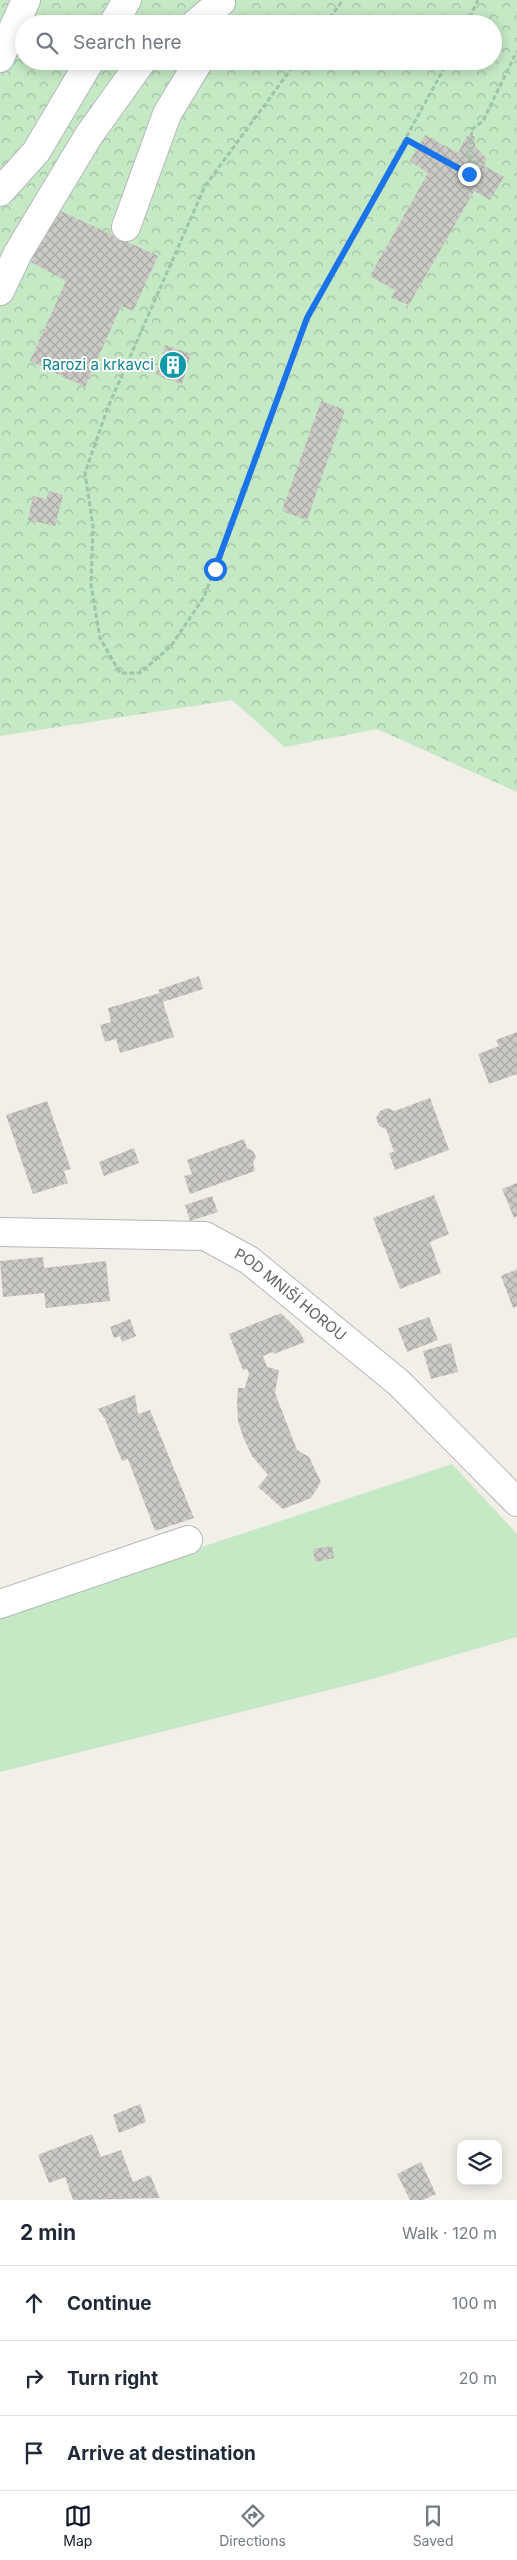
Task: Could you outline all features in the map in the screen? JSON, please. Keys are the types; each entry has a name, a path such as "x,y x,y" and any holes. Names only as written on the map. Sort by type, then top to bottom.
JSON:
{"street":[{"path":"19,15 26,0"},
{"path":"118,15 127,0"},
{"path":"205,15 222,1"},
{"path":"0,58 15,25"},
{"path":"0,192 36,152 85,70"},
{"path":"0,291 18,253 89,135 136,70"},
{"path":"126,227 168,114 194,70"},
{"name":"POD MNIŠÍ HOROU","path":"0,1232 205,1236 249,1260 400,1383 517,1502"},
{"path":"0,1604 188,1540"}],"path":[{"path":"332,15 343,0"},
{"path":"470,15 478,0"},
{"path":"407,140 469,174 476,163 469,155 472,130 483,122 517,51"},
{"path":"290,70 205,186 108,407 85,473 93,526 91,585 100,638 120,672 140,673 171,646 204,598 307,318 407,140 443,70"}],"green space":[{"path":"0,0 517,0 517,792 377,729 285,747 232,700 0,736"},
{"path":"452,1464 517,1534 517,1637 365,1681 0,1772 0,1614"}],"building":[{"path":"425,135 458,153 467,136 475,136 475,146 487,159 483,165 504,177 490,200 474,191 406,310 407,304 391,298 395,290 370,276 428,173 410,161"},
{"path":"54,208 158,256 133,311 121,306 85,387 30,361 66,281 31,262"},
{"name":"Rarozi a krkavci","path":"165,345 191,354 182,384 156,375"},
{"path":"321,401 345,410 307,520 282,511"},
{"path":"49,491 63,495 55,526 28,520 33,496 46,499"},
{"path":"199,976 203,989 163,1002 174,1037 120,1053 116,1039 105,1042 100,1025 111,1022 108,1008 160,993 158,990"},
{"path":"517,1032 517,1074 489,1084 478,1054 499,1046 496,1040"},
{"path":"430,1098 449,1150 395,1170 389,1153 394,1152 386,1129 379,1126 376,1118 380,1111 387,1108 395,1111"},
{"path":"47,1101 71,1169 64,1171 68,1183 33,1194 6,1115"},
{"path":"244,1139 247,1148 253,1151 256,1157 253,1163 255,1171 190,1194 184,1176 192,1174 187,1160"},
{"path":"134,1148 139,1163 104,1176 99,1162"},
{"path":"517,1183 517,1216 514,1218 502,1189"},
{"path":"434,1195 449,1234 430,1242 441,1273 400,1289 373,1218"},
{"path":"212,1196 218,1212 190,1221 185,1205"},
{"path":"43,1257 44,1268 106,1261 110,1301 46,1308 44,1293 3,1297 0,1261"},
{"path":"517,1269 517,1306 513,1308 501,1276"},
{"path":"281,1313 300,1332 305,1342 274,1354 273,1352 263,1356 267,1367 279,1370 275,1393 297,1450 309,1457 321,1482 311,1498 283,1509 258,1487 268,1475 252,1456 238,1421 238,1388 245,1388 249,1373 247,1369 243,1370 229,1334"},
{"path":"429,1317 438,1340 407,1352 398,1328"},
{"path":"130,1319 136,1336 122,1342 120,1336 114,1338 110,1327"},
{"path":"451,1343 458,1372 431,1379 423,1351"},
{"path":"135,1395 138,1414 150,1410 194,1518 155,1531 128,1459 122,1461 105,1419 98,1409"},
{"path":"332,1546 334,1558 315,1562 313,1549"},
{"path":"140,2104 146,2122 119,2133 113,2115"},
{"path":"92,2134 101,2157 121,2150 133,2182 150,2175 160,2198 73,2200 65,2177 49,2183 38,2155"},
{"path":"421,2162 436,2194 423,2200 410,2200 397,2174"}],"place":[{"name":"Rarozi a krkavci","path":"173,365"}],"route":[{"path":"215,569 307,318 407,140 469,174"}]}
